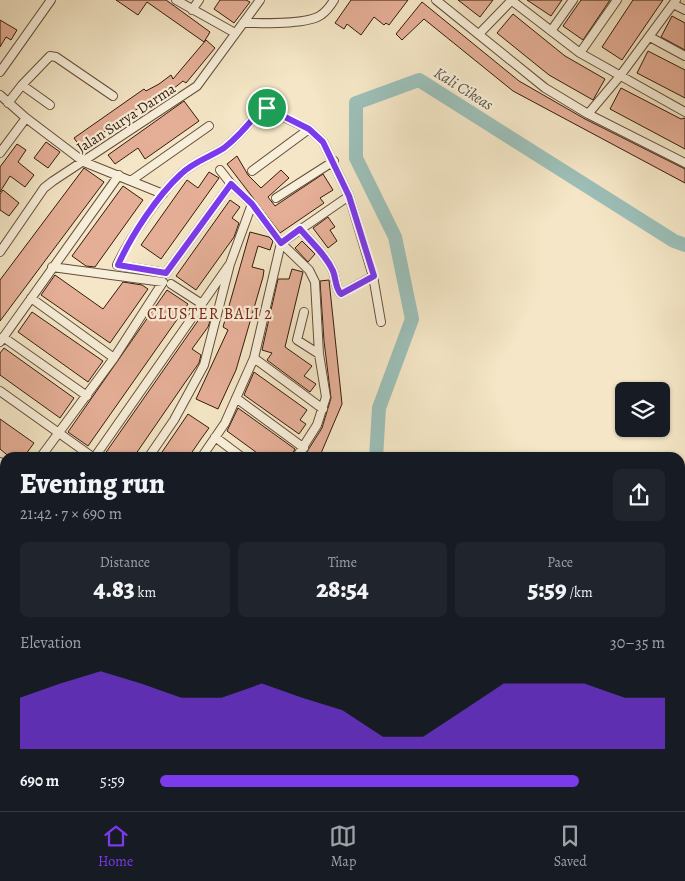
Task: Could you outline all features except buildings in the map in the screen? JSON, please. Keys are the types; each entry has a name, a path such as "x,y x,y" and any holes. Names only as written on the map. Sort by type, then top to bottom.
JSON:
{"street":[{"path":"0,72 51,0"},
{"path":"176,0 235,33"},
{"path":"192,10 199,0"},
{"name":"Jalan Surya Darma","path":"0,252 44,188 197,86 260,0"},
{"path":"242,23 279,23 315,18 327,10 334,0"},
{"path":"436,0 545,88 588,114 685,163"},
{"path":"480,34 511,0 580,53 685,112"},
{"path":"551,31 572,0"},
{"path":"580,53 617,0"},
{"path":"588,114 650,37 674,2 685,10"},
{"path":"650,37 685,56"},
{"path":"8,103 22,85 50,56 56,57 113,96"},
{"path":"22,85 50,105"},
{"path":"0,95 26,118 84,162 163,194"},
{"path":"231,184 166,273 118,265 124,251 163,194 192,165 223,148 240,134 261,109 267,108 309,129 323,142 334,161 349,196 374,276 382,322"},
{"path":"0,153 26,118"},
{"path":"132,180 209,126"},
{"path":"252,171 309,129"},
{"path":"276,198 334,161"},
{"path":"220,170 231,184 252,204 281,243 314,278 319,354 326,397 323,409 301,452"},
{"path":"86,396 2,340 119,175"},
{"path":"205,452 236,398 254,358 281,243 349,196"},
{"path":"152,452 174,420 204,365 230,264 252,204"},
{"path":"300,229 326,259 333,272 338,291 341,294 374,276"},
{"path":"98,452 230,264"},
{"path":"44,452 114,358 163,282 52,267"},
{"path":"171,284 202,304"},
{"path":"31,298 114,358"},
{"path":"304,312 298,340 319,354"},
{"path":"254,358 323,409"},
{"path":"0,391 86,452"},
{"path":"236,398 304,448"},
{"path":"215,437 235,452"}],"waterway":[{"name":"Kali Cikeas","path":"376,452 379,408 412,319 395,237 356,158 356,103 419,80 674,241 685,245"}],"district":[{"name":"CLUSTER BALI 2","path":"210,313"}],"route":[{"path":"267,108 309,129 323,142 334,161 349,196 374,276 341,294 338,291 333,272 326,259 300,229 281,243 252,204 231,184 166,273 118,265 124,251 163,194 181,174 192,165 223,148 240,134 261,109 267,108"}]}
